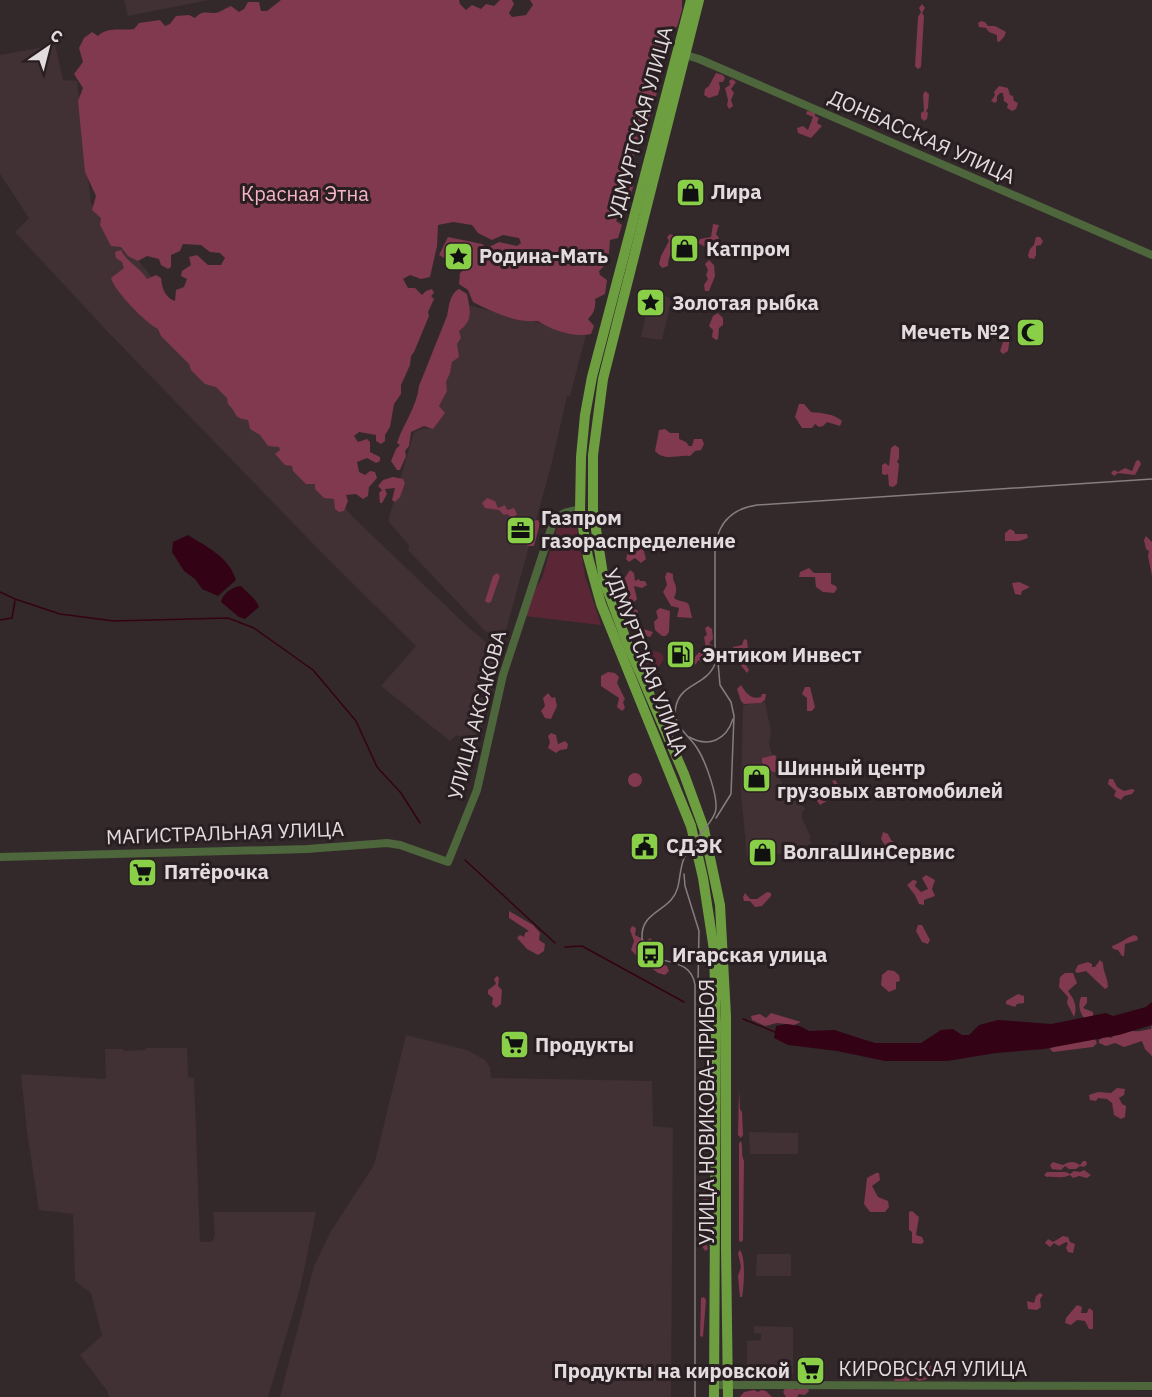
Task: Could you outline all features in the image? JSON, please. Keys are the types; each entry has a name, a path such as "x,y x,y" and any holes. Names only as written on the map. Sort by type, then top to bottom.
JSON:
{"main road":[{"name":"УДМУРТСКАЯ УЛИЦА","path":"690,0 681,54 603,380 593,455 593,510 599,556 612,604 684,774 704,829"},
{"name":"УДМУРТСКАЯ УЛИЦА","path":"695,841 685,810 627,672 593,582 580,510 581,458 585,415 592,377 681,54 699,0"},
{"path":"580,510 593,510"},
{"name":"УЛИЦА НОВИКОВА-ПРИБОЯ","path":"704,829 720,905 724,947 728,1391"},
{"name":"УЛИЦА НОВИКОВА-ПРИБОЯ","path":"695,841 714,950 716,1015 714,1397"}],"street":[{"name":"ДОНБАССКАЯ УЛИЦА","path":"681,54 824,112 1152,255"},
{"name":"УЛИЦА АКСАКОВА","path":"448,862 477,790 503,675 552,526 562,513 580,510"},
{"name":"МАГИСТРАЛЬНАЯ УЛИЦА","path":"0,857 307,849 387,843 400,845 448,862"},
{"name":"КИРОВСКАЯ УЛИЦА","path":"714,1385 728,1391 1152,1386"}],"shaded area":[{"path":"124,0 209,0 128,16"},
{"path":"55,45 63,80 77,81 91,204 353,517 468,627 501,655 477,741 456,735 450,741 381,686 416,646 324,555 107,331 15,232 29,218 0,174 0,55"},
{"path":"651,293 672,298 662,340 641,337"},
{"path":"463,304 586,335 570,396 567,396 552,462 505,634 501,638 485,631 408,550 409,545 388,521 414,432 424,428 429,429"},
{"path":"565,518 576,522 585,576 601,625 525,616 533,593 542,578 557,528"},
{"path":"188,535 210,548 233,572 236,580 218,596 202,589 195,579 184,571 172,552 173,542"},
{"path":"241,586 254,598 259,607 245,619 239,617 221,602 228,591"},
{"path":"640,650 655,651 663,655 662,663 651,674 646,674 637,655"},
{"path":"765,702 771,731 769,744 784,791 806,809 802,812 802,818 812,843 790,854 747,856 741,793 743,705"},
{"path":"1152,1002 1152,1025 1119,1035 1044,1049 996,1053 947,1061 885,1061 837,1051 788,1045 774,1038 776,1026 786,1024 800,1026 809,1031 834,1030 875,1043 921,1043 941,1030 953,1029 962,1035 969,1035 979,1025 998,1020 1051,1024 1106,1013 1113,1016 1146,1007"},
{"path":"406,1035 467,1050 485,1060 490,1067 491,1078 652,1081 653,1126 673,1128 671,1397 280,1397 314,1266 331,1231 374,1165"},
{"path":"146,1048 187,1048 188,1077 194,1078 200,1242 212,1242 215,1235 213,1212 316,1212 300,1289 268,1397 109,1397 108,1392 80,1355 102,1336 91,1293 75,1281 73,1214 39,1210 21,1074 106,1079 105,1049 123,1049 124,1051 146,1050"},
{"path":"749,1132 798,1133 798,1154 750,1154"},
{"path":"757,1254 791,1254 791,1276 756,1276"},
{"path":"754,1326 793,1327 793,1374 747,1373 747,1341 761,1340 761,1334 754,1333"}],"green space":[{"name":"Красная Этна","path":"281,0 459,0 466,10 472,5 481,9 486,4 494,6 500,0 512,0 514,4 509,13 512,17 526,15 533,5 530,0 682,0 682,10 677,27 670,29 660,42 666,57 656,76 659,86 650,116 637,127 636,133 641,134 643,140 632,160 630,172 634,184 626,211 618,216 616,221 622,225 618,238 610,240 607,260 599,271 600,275 607,280 605,294 595,299 594,310 588,319 594,326 591,334 578,335 563,332 538,321 504,316 473,302 468,290 459,284 460,273 467,267 472,253 448,245 444,258 439,255 448,237 482,244 487,248 499,242 517,246 521,243 519,238 503,235 492,240 478,233 472,225 453,222 438,225 437,246 430,277 421,279 410,275 403,279 408,288 415,288 422,295 432,289 434,293 431,296 434,299 411,356 410,365 401,385 401,394 394,404 385,441 381,444 376,441 376,435 359,432 354,436 358,442 367,439 370,442 370,452 380,457 380,461 376,463 367,458 357,462 359,472 365,475 370,471 375,472 377,478 369,487 368,496 363,499 356,494 346,495 348,501 344,511 339,512 335,509 334,499 324,498 315,489 315,484 306,484 293,471 292,466 285,465 275,454 280,450 279,447 268,446 260,435 250,429 248,420 237,416 228,404 227,398 216,387 205,384 191,370 189,364 161,336 158,329 124,299 111,278 124,268 122,262 116,258 115,252 121,250 147,279 156,275 161,278 165,292 175,301 176,290 184,287 187,279 181,276 182,271 191,265 189,257 197,255 208,265 221,265 225,258 220,253 210,252 201,245 183,244 180,251 171,255 171,267 168,269 161,265 159,259 147,256 138,261 128,256 121,247 111,246 100,225 101,218 92,210 96,196 85,172 78,101 83,88 74,74 83,62 79,48 84,38 92,32 98,36 111,30 134,29 139,23 160,20 165,26 170,24 176,16 189,15 195,18 202,13 217,13 231,6 239,12 248,2 259,2 261,11 267,11"},
{"path":"922,4 925,8 922,13 924,16 921,67 918,69 915,66 918,17"},
{"path":"981,21 1006,32 1004,37 999,42 997,41 997,35 986,28 979,27 978,23"},
{"path":"716,73 725,78 723,82 719,82 718,95 709,98 704,95 705,89"},
{"path":"732,79 736,82 731,89 734,93 731,100 733,106 729,109 725,88 730,85 729,81"},
{"path":"999,86 1008,88 1014,101 1018,103 1016,109 1012,111 1007,108 1008,104 1004,101 1003,93 997,96 995,103 991,101"},
{"path":"925,91 929,94 927,119 924,121 921,113 924,111"},
{"path":"807,111 815,112 815,116 819,118 817,123 822,126 811,138 798,133 797,128 803,126 808,130 813,117 806,114"},
{"path":"713,224 719,225 716,234 719,238 713,251 698,243 700,239 711,237"},
{"path":"670,234 685,242 682,245 674,244 668,266 662,268 659,264"},
{"path":"1036,237 1040,237 1043,241 1041,245 1036,246 1034,259 1029,258 1030,249"},
{"path":"709,260 714,265 715,276 709,291 705,291 704,285 708,279 706,275 708,270 705,264"},
{"path":"459,289 467,294 470,314 467,323 459,331 461,338 457,344 459,357 452,362 446,382 447,391 439,406 445,413 433,429 424,426 411,432 409,446 405,451 406,456 400,470 397,470 391,461 400,445 397,443 416,401 419,386 447,316 449,304"},
{"path":"718,313 723,318 723,325 719,328 716,340 712,337 713,330 709,326 713,316"},
{"path":"1009,324 1008,351 1003,354 1000,351 1006,333 1005,327"},
{"path":"799,404 804,404 811,412 836,417 842,421 840,426 827,422 819,427 815,424 812,428 802,428 795,417"},
{"path":"665,429 670,433 679,433 679,439 689,446 692,446 694,439 702,439 704,444 701,450 695,451 690,456 663,456 655,451 659,430"},
{"path":"895,445 899,448 897,462 899,464 897,484 893,487 889,486 888,474 882,474 882,465 885,463 889,466 891,448"},
{"path":"1139,460 1141,464 1135,475 1118,473 1114,476 1111,473 1114,470 1118,472 1125,468 1132,471 1136,461"},
{"path":"393,477 403,479 405,483 400,497 395,502 392,500 395,488 385,489 387,494 380,503 379,493 382,490 378,486 383,480"},
{"path":"487,498 495,501 498,508 505,505 507,510 514,508 517,514 513,518 507,514 504,515 499,510 485,508 482,503"},
{"path":"538,520 540,523 534,546 527,546 533,521"},
{"path":"1010,529 1015,534 1027,534 1028,538 1019,541 1005,541 1005,533"},
{"path":"1146,536 1152,542 1152,576 1149,551 1146,549 1144,540"},
{"path":"636,544 643,548 646,559 641,563 635,558 629,562 626,559 629,548"},
{"path":"809,568 814,573 831,573 831,584 837,589 834,593 823,592 816,587 815,577 799,577 800,572"},
{"path":"630,570 634,573 635,581 639,579 645,581 647,585 642,588 634,586 637,599 634,602 629,599 629,591 624,585 624,579"},
{"path":"667,572 673,574 676,587 674,598 688,603 692,618 677,617 679,608 671,606 663,592 667,585 665,577"},
{"path":"497,573 500,576 491,602 488,603 485,601 493,576"},
{"path":"1019,582 1030,587 1022,591 1021,595 1015,594 1012,583"},
{"path":"634,608 638,611 637,627 653,632 650,637 636,633 631,612"},
{"path":"660,608 670,611 669,632 666,636 662,636 655,630 654,622 658,618 656,611"},
{"path":"708,626 712,629 713,639 709,643 713,646 713,662 703,663 698,660 693,665 695,657 706,648 704,637 707,635 705,628"},
{"path":"744,639 747,640 748,650 738,652 749,670 747,673 739,663 732,662 729,658 733,647 742,645"},
{"path":"608,672 615,673 619,677 617,683 625,699 623,702 625,708 622,711 617,707 619,698 601,686 601,676"},
{"path":"741,685 752,697 757,698 766,694 765,700 761,703 744,704 737,689"},
{"path":"805,687 810,687 815,707 812,711 807,711 807,698 802,694"},
{"path":"548,693 552,698 555,697 557,706 551,719 545,718 541,711 545,706 543,698"},
{"path":"551,733 556,735 558,744 565,741 568,744 567,749 556,753 548,748 550,742 548,736"},
{"path":"775,755 781,774 771,771 767,765 762,763 762,758"},
{"path":"632,773 638,773 642,780 638,787 632,787 628,783 628,777"},
{"path":"1109,779 1113,779 1117,787 1124,791 1135,790 1121,800 1114,796 1116,791 1108,784"},
{"path":"835,780 840,787 840,793 820,805 817,801 821,795 835,789 832,781"},
{"path":"883,832 898,845 896,850 888,850 881,839"},
{"path":"926,875 935,880 932,889 935,896 924,900 924,905 919,904 907,885 913,880 917,881 915,886 921,892 928,889 922,878"},
{"path":"767,892 771,893 771,896 762,906 755,907 750,901 744,901 745,893 750,899 757,899"},
{"path":"509,911 533,925 540,933 539,940 545,944 544,951 538,955 527,949 517,938 520,935 524,937 529,931 509,918"},
{"path":"918,925 922,925 930,940 928,944 922,942 916,931"},
{"path":"632,926 636,928 635,935 646,941 650,938 653,941 655,951 652,954 646,953 644,957 637,956 631,950 634,941 630,930"},
{"path":"1134,935 1138,940 1125,944 1124,956 1118,950 1113,949 1112,946"},
{"path":"651,960 667,966 669,971 665,975 658,973 649,966"},
{"path":"1100,960 1103,963 1108,984 1105,989 1086,971 1077,973 1075,971 1078,965 1088,962 1095,967"},
{"path":"888,970 899,975 900,981 896,982 896,989 889,992 881,985 882,975"},
{"path":"1065,973 1073,973 1077,983 1068,991 1075,1003 1074,1017 1067,1003 1068,997 1059,987 1060,977"},
{"path":"497,976 498,986 502,990 501,1004 496,1008 492,1004 493,998 488,994 488,990 496,984 494,979"},
{"path":"1018,994 1024,996 1024,1003 1017,1004 1015,1007 1006,1004 1006,1001"},
{"path":"1081,997 1087,997 1087,1003 1083,1008 1093,1012 1093,1017 1085,1019 1081,1014"},
{"path":"771,1013 801,1022 794,1025 777,1023 765,1026 752,1020 751,1016 760,1014 766,1018"},
{"path":"1152,1023 1152,1056 1145,1049 1142,1041 1124,1047 1115,1043 1106,1046 1099,1043 1099,1040 1105,1036 1111,1038 1122,1032 1151,1029"},
{"path":"1094,1037 1097,1043 1093,1047 1053,1052 1050,1049 1054,1045"},
{"path":"1117,1088 1125,1089 1124,1095 1119,1098 1126,1106 1125,1117 1121,1119 1114,1115 1112,1103 1107,1099 1090,1100 1089,1095 1098,1092 1111,1093"},
{"path":"739,1091 743,1135 741,1138 738,1135"},
{"path":"741,1141 744,1161 742,1242 739,1241 739,1143"},
{"path":"1083,1161 1087,1164 1076,1169 1069,1169 1065,1166 1061,1170 1052,1169 1050,1165 1053,1162 1063,1165 1072,1162 1080,1165"},
{"path":"1084,1170 1091,1175 1087,1178 1079,1176 1073,1178 1070,1175 1047,1177 1044,1175 1047,1172 1070,1174"},
{"path":"879,1173 880,1180 872,1186 878,1197 888,1201 889,1207 885,1212 870,1212 864,1204 867,1178"},
{"path":"703,1185 709,1186 706,1239 708,1249 705,1251 702,1246"},
{"path":"912,1211 919,1217 916,1235 922,1237 924,1242 921,1244 912,1243 909,1212"},
{"path":"1063,1236 1068,1237 1070,1242 1075,1244 1073,1253 1068,1252 1066,1242 1059,1246 1054,1243 1050,1247 1045,1243 1048,1239 1053,1242"},
{"path":"740,1250 744,1265 742,1297 740,1297 738,1276 741,1267 738,1253"},
{"path":"1040,1293 1043,1295 1040,1299 1041,1307 1037,1310 1028,1309 1027,1301 1034,1303 1036,1296"},
{"path":"704,1297 706,1300 703,1337 700,1336 701,1298"},
{"path":"1077,1305 1082,1307 1081,1313 1087,1313 1089,1308 1093,1311 1093,1329 1089,1329 1085,1321 1077,1320 1071,1325 1065,1323 1066,1318"},
{"path":"926,1365 931,1365 933,1369 928,1373 927,1379 919,1381 914,1378 916,1374 925,1370"},
{"path":"896,1371 909,1373 911,1377 909,1381 895,1381 893,1377"},
{"path":"791,1386 796,1390 800,1387 807,1387 809,1391 805,1395 786,1397 783,1392 786,1387"},
{"path":"766,1391 772,1397 740,1397 744,1392"}],"waterway":[{"path":"0,592 60,614 114,621 228,618 254,628 313,670 356,721 377,767 401,793 420,823"},
{"path":"0,620 12,618 15,601"},
{"path":"465,860 555,943"},
{"path":"565,947 582,946 684,1002"},
{"path":"743,1019 775,1032"}],"tram line":[{"path":"695,1397 695,985 691,974 685,968 650,955 645,948 642,931 648,920 675,895 683,860 715,813 714,790 708,770 697,748 678,724 675,713 679,698 683,693 706,677 715,664 715,550 722,525 732,514 757,505 1152,479"},
{"path":"716,818 731,794 734,716 731,702 720,685 718,662"},
{"path":"689,737 703,742 716,740 726,732 733,719"},
{"path":"684,874 685,886 699,931 698,983"}],"place":[{"name":"Лира","path":"690,192"},
{"name":"Катпром","path":"685,249"},
{"name":"Родина-Мать","path":"458,256"},
{"name":"Золотая рыбка","path":"651,303"},
{"name":"Мечеть №2","path":"1031,332"},
{"name":"Газпром газораспределение","path":"520,530"},
{"name":"Энтиком Инвест","path":"681,655"},
{"name":"Шинный центр грузовых автомобилей","path":"756,779"},
{"name":"СДЭК","path":"645,846"},
{"name":"ВолгаШинСервис","path":"762,852"},
{"name":"Пятёрочка","path":"143,872"},
{"name":"Игарская улица","path":"651,955"},
{"name":"Продукты","path":"514,1045"},
{"name":"Продукты на кировской","path":"811,1371"}]}
